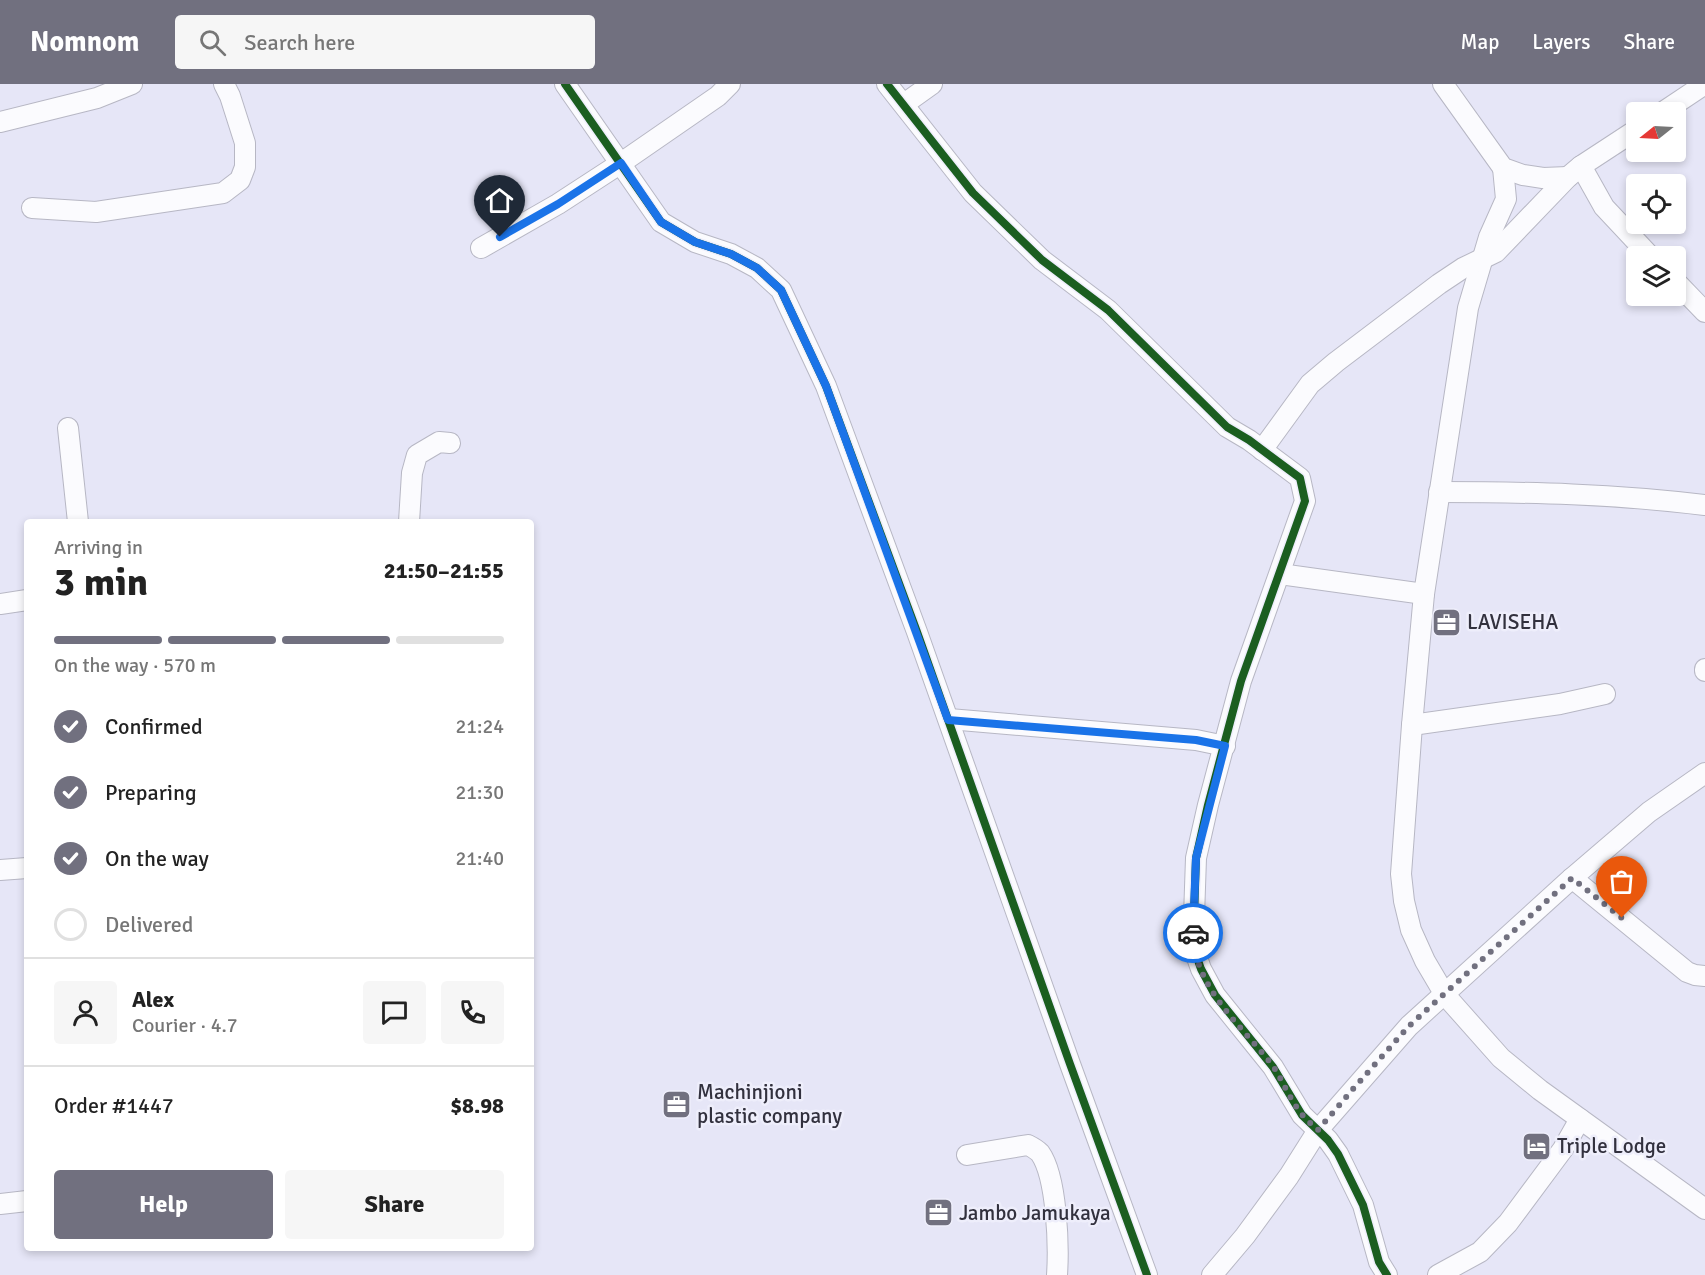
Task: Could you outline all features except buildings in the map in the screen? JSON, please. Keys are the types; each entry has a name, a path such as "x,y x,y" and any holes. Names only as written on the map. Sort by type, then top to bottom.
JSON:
{"street":[{"path":"0,122 97,98 132,84"},
{"path":"32,208 96,212 223,193 240,180 245,166 245,143 224,84"},
{"path":"565,84 661,222 695,242 731,254 757,268 781,290 826,386 1147,1275"},
{"path":"481,248 558,204 621,163 718,96 730,84"},
{"path":"887,84 973,193 1042,260 1108,310 1227,427 1300,478 1305,501 1241,681 1196,858 1193,946 1200,969 1215,996 1273,1067 1302,1114 1338,1154 1363,1205 1379,1262 1387,1275"},
{"path":"904,104 932,84"},
{"path":"1443,84 1503,168 1506,199 1489,237 1468,308 1424,594 1401,874 1404,901 1411,930 1425,961 1445,995 1501,1058 1540,1090 1705,1209"},
{"path":"1679,102 1705,84"},
{"path":"1262,450 1310,384 1439,284 1496,252 1574,172 1626,137"},
{"path":"1503,168 1523,175 1543,178 1574,172"},
{"path":"1574,172 1641,246"},
{"path":"1686,292 1705,312"},
{"path":"68,428 78,519"},
{"path":"409,519 412,473 417,455 439,442 450,442"},
{"path":"1440,492 1534,492 1639,497 1705,505"},
{"path":"1280,574 1424,594"},
{"path":"0,604 24,600"},
{"path":"1412,725 1560,704 1605,694"},
{"path":"948,720 1196,740 1225,746"},
{"path":"1212,1275 1245,1236 1289,1176 1318,1130 1409,1026 1572,878 1649,812 1705,773"},
{"path":"0,870 24,868"},
{"path":"1572,878 1687,972 1705,976"},
{"path":"1438,1275 1480,1252 1508,1223 1563,1149 1580,1119"},
{"path":"967,1155 1028,1145 1039,1152 1046,1168 1054,1200 1057,1275"},
{"path":"0,1204 24,1201"}],"cycle path":[{"path":"565,84 661,222 695,242 731,254 757,268 781,290 826,386 917,632 1147,1275"},
{"path":"887,84 973,193 1042,260 1108,310 1227,427 1249,440 1300,478 1305,501 1241,681 1208,805 1196,858 1193,946 1201,969 1215,995 1273,1067 1302,1115 1328,1140 1338,1154 1363,1205 1379,1262 1387,1275"}],"way so far":[{"path":"1193,933 1193,946 1200,969 1215,996 1273,1067 1302,1114 1318,1130 1409,1026 1572,878 1622,918"}],"place":[{"name":"LAVISEHA","path":"1446,622"},
{"name":"Machinjioni plastic company","path":"676,1104"},
{"name":"Triple Lodge","path":"1536,1146"},
{"name":"Jambo Jamukaya","path":"938,1213"}],"route":[{"path":"500,237 558,204 621,163 661,222 695,242 731,254 757,268 781,290 826,386 918,632 948,720 1196,740 1225,746 1196,858 1193,933"}]}
